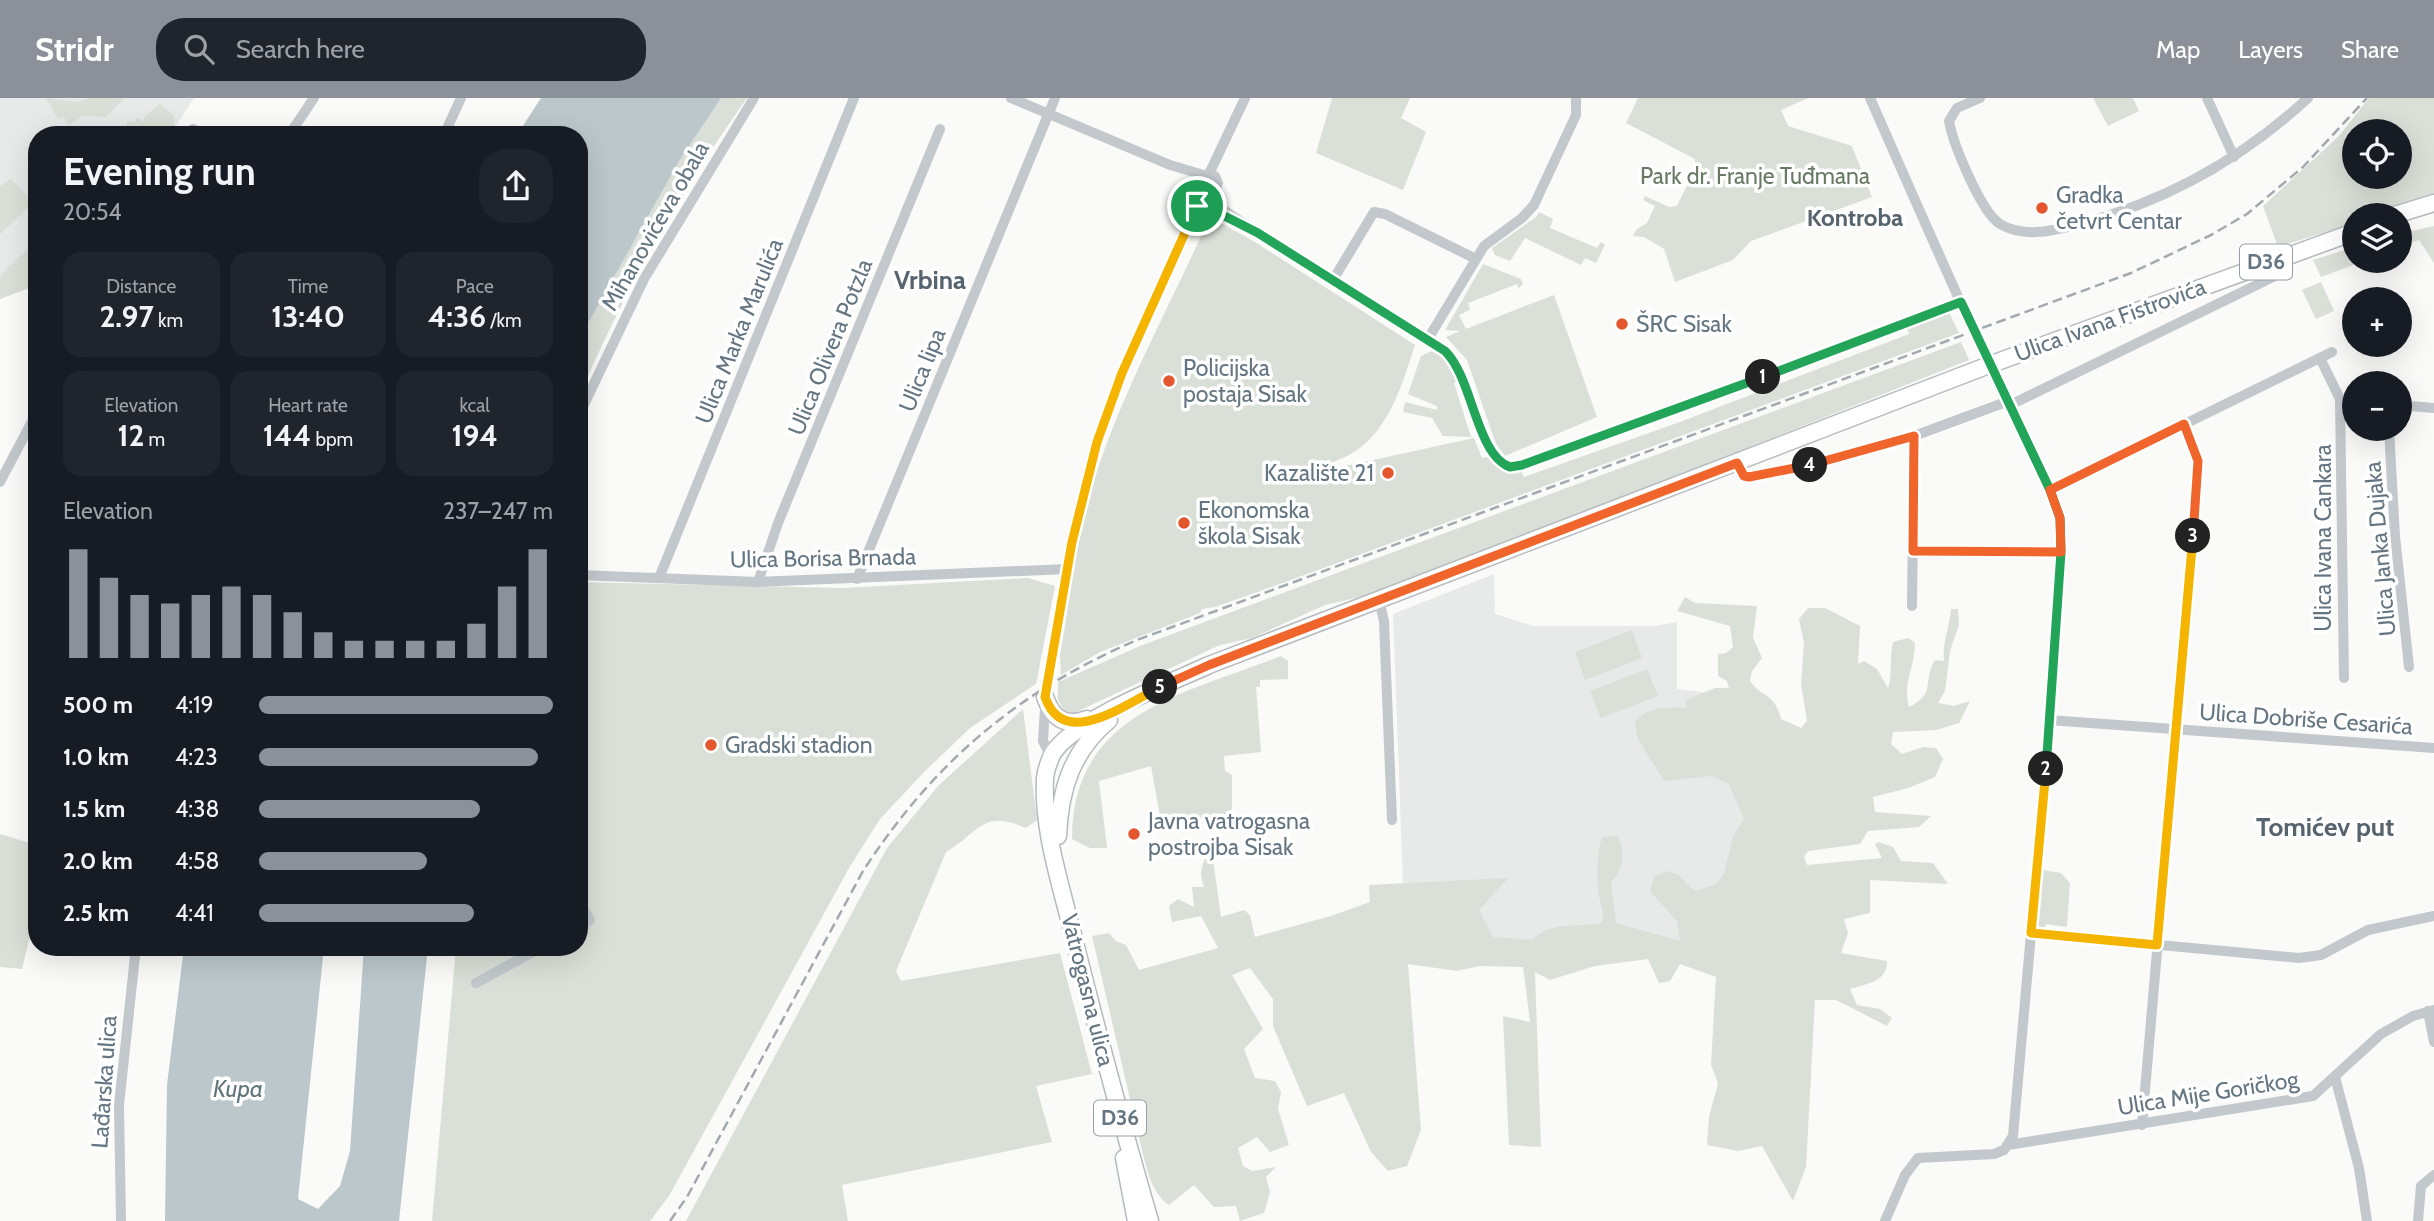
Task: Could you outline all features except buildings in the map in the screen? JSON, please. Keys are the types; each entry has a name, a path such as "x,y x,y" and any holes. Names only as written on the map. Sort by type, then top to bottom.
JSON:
{"main road":[{"path":"2412,210 2434,203"},
{"path":"2412,215 2434,209"},
{"name":"Ulica Ivana Fistrovića","path":"1133,700 1209,665 1379,600 1740,470 1989,365 2342,236"},
{"path":"1045,697 1054,714 1068,724 1104,716"},
{"name":"D36","path":"1051,757 1064,740 1133,700"},
{"name":"D36","path":"1058,873 1060,806 1067,775 1092,736 1133,700"},
{"name":"Vatrogasna ulica","path":"1051,757 1045,788 1058,873 1125,1135 1150,1221"},
{"path":"1125,1135 1126,1176 1136,1221"}],"street":[{"path":"295,126 314,98"},
{"path":"448,126 461,98"},
{"name":"Mihanovićeva obala","path":"588,396 644,279 701,180 754,98"},
{"name":"Ulica Marka Marulića","path":"659,578 854,98"},
{"path":"1011,98 1170,165 1208,175 1218,181"},
{"name":"Ulica lipa","path":"857,579 1055,98"},
{"path":"1051,757 1043,741 1045,697 1091,461 1106,412 1200,204 1201,187 1245,98"},
{"path":"1428,339 1484,246 1522,218 1534,205 1576,115 1576,98"},
{"path":"1870,98 1989,365 2050,490 2060,518 2061,552 2049,720 2013,1136 2008,1146"},
{"path":"1980,98 1952,113 1951,129 1972,181 1991,216 1997,222 2017,230 2058,230 2158,199 2234,157 2308,98"},
{"path":"2207,98 2234,157"},
{"name":"Ulica Olivera Potzla","path":"758,582 778,523 940,129"},
{"path":"1200,204 1211,197 1218,181 1222,148"},
{"path":"1170,165 1201,187"},
{"path":"1211,197 1216,205 1258,233 1445,351 1458,365 1491,450 1497,460 1510,467 1721,394 1961,302"},
{"path":"1200,204 1258,233"},
{"path":"1333,280 1374,212 1385,214 1476,258"},
{"name":"Ulica Ivana Fistrovića","path":"1740,470 1796,469 1914,436 2007,404 2273,277"},
{"path":"2050,490 2332,352"},
{"path":"2320,358 2340,399"},
{"name":"Ulica Ivana Cankara","path":"2340,399 2344,678"},
{"path":"2412,406 2434,408"},
{"path":"2142,1125 2198,478 2196,453 2184,424"},
{"path":"0,482 28,429"},
{"path":"1912,606 1914,436"},
{"name":"Ulica Janka Dujaka","path":"2390,441 2395,536 2409,667"},
{"path":"1913,551 2061,552"},
{"name":"Ulica Borisa Brnada","path":"588,575 758,582 1068,569"},
{"path":"1379,600 1384,621 1392,820"},
{"name":"Ulica Dobriše Cesarića","path":"2049,720 2434,748"},
{"path":"2031,933 2266,956 2315,957 2368,930 2434,916"},
{"name":"Lađarska ulica","path":"121,1221 119,1105 135,956"},
{"path":"477,983 526,956"},
{"name":"Ulica Mije Goričkog","path":"1885,1221 1908,1169 1918,1158 1994,1154 2008,1146 2313,1096 2381,1034 2431,1010 2434,1042"},
{"path":"2335,1077 2359,1168 2367,1221"},
{"path":"2418,1221 2421,1185 2434,1175"}],"shaded area":[{"path":"0,98 194,98 176,126 28,126 28,288 0,299"},
{"path":"1494,574 1495,614 1533,626 1655,626 1677,622 1677,689 1737,696 1768,706 1743,963 1535,952 1405,938 1393,614"}],"green space":[{"path":"46,98 78,102 88,98 124,98 106,117 82,116 69,126 64,117 58,119"},
{"path":"638,98 747,98 700,168 655,243 614,320 588,377 588,210"},
{"path":"1332,98 1410,98 1401,118 1426,132 1403,190 1316,153"},
{"name":"Park dr. Franje Tuđmana","path":"1638,98 1808,98 1781,110 1788,126 1852,146 1872,197 1751,241 1733,260 1675,282 1664,249 1644,237 1633,236 1637,229 1647,223 1655,206 1643,200 1645,196 1669,207 1677,206 1695,169 1695,159 1626,123"},
{"path":"2093,98 2133,98 2139,111 2108,126"},
{"path":"2369,98 2434,98 2434,199 2412,205 2412,203 2342,203 2342,227 2278,247 2263,206 2342,132 2342,189 2412,189 2412,119 2352,119"},
{"path":"160,104 174,116 174,126 126,126 127,121 134,122 138,117 144,122 144,117"},
{"path":"11,179 28,197 28,208 0,234 0,186"},
{"path":"1539,212 1553,219 1550,228 1597,248 1601,242 1605,245 1596,263 1585,258 1581,265 1525,238 1510,261 1495,255 1492,248 1536,217"},
{"path":"1212,218 1255,242 1415,345 1391,409 1372,437 1345,457 1295,477 1474,438 1482,458 1489,456 1503,469 1521,471 1524,477 1680,422 1909,334 1907,329 1949,312 1959,333 1291,580 1215,607 1202,609 1200,613 1100,652 1061,675 1060,656 1076,553 1090,493 1115,422 1145,354 1209,219"},
{"path":"2434,226 2434,263 2419,240 2412,242 2412,231"},
{"path":"28,249 28,288 0,299 0,276"},
{"path":"2342,251 2342,269 2321,277 2313,260"},
{"path":"1483,264 1521,279 1523,284 1519,288 1517,284 1468,303 1470,310 1459,315 1466,329 1554,295 1597,417 1505,456 1496,444 1467,360 1446,337 1460,331 1445,330"},
{"path":"2321,282 2334,311 2316,319 2302,290"},
{"path":"1961,342 1969,360 1497,547 1364,596 1325,605 1252,638 1220,645 1074,713 1065,712 1058,700 1058,682 1140,646"},
{"path":"1432,351 1450,362 1459,380 1454,383 1471,437 1443,436 1432,418 1403,412 1405,402 1437,410 1437,406 1408,394 1421,356"},
{"path":"1028,578 1055,586 1036,684 970,728 880,819 849,868 669,1196 650,1221 432,1221 455,956 588,956 588,582 844,588"},
{"path":"1685,597 1695,603 1757,606 1753,638 1762,658 1752,671 1750,681 1772,700 1781,719 1801,728 1807,721 1801,684 1804,643 1799,619 1808,608 1825,608 1860,626 1858,664 1864,661 1877,669 1888,688 1893,642 1908,638 1915,643 1907,690 1909,707 1918,702 1926,692 1935,660 1944,661 1951,609 1958,609 1959,625 1950,651 1945,691 1938,703 1954,706 1970,701 1959,723 1936,730 1893,732 1891,744 1902,754 1923,747 1936,748 1943,759 1935,777 1908,788 1873,797 1875,812 1931,816 1919,827 1868,831 1860,844 1808,851 1804,857 1807,865 1882,858 1875,844 1879,842 1893,847 1901,861 1933,863 1948,884 1870,880 1870,913 1844,919 1848,933 1841,953 1887,961 1884,974 1880,978 1850,989 1857,1005 1880,1009 1892,1018 1887,1026 1836,1000 1815,1000 1806,1167 1793,1201 1762,1146 1738,1151 1707,1145 1709,1117 1718,1083 1711,1065 1716,977 1680,964 1670,981 1659,983 1648,959 1595,966 1550,980 1535,972 1541,1147 1509,1145 1503,1016 1530,1022 1523,967 1480,966 1457,971 1408,964 1421,1130 1407,1166 1388,1171 1371,1152 1344,1093 1307,1106 1273,1026 1273,999 1250,968 1232,975 1263,1029 1244,1049 1255,1078 1275,1081 1281,1092 1278,1109 1289,1145 1270,1152 1257,1137 1238,1148 1243,1166 1252,1171 1276,1167 1266,1177 1270,1192 1264,1213 1240,1221 1236,1206 1214,1207 1194,1185 1169,1205 1163,1200 1154,1187 1145,1162 1092,936 1109,933 1116,941 1126,945 1139,970 1218,948 1201,916 1172,922 1169,906 1178,899 1194,907 1192,887 1204,887 1202,866 1205,859 1213,859 1221,917 1244,910 1250,915 1255,937 1370,902 1369,885 1508,878 1479,910 1493,937 1533,940 1539,934 1555,928 1601,923 1603,910 1597,877 1600,843 1602,837 1618,835 1622,860 1619,872 1611,883 1616,923 1680,941 1677,921 1650,891 1654,877 1666,871 1677,874 1695,891 1715,885 1724,874 1733,836 1744,819 1729,784 1712,776 1664,781 1638,739 1635,722 1646,713 1665,708 1686,708 1686,700 1715,688 1729,688 1727,681 1718,676 1718,654 1726,653 1733,647 1730,626 1677,611"},
{"path":"1632,630 1642,658 1585,680 1575,652"},
{"path":"1281,656 1288,661 1288,679 1260,680 1260,687 1256,687 1261,752 1224,756 1225,771 1232,775 1232,816 1161,822 1151,766 1099,781 1107,848 1090,848 1072,839 1077,796 1091,762 1113,735 1140,714 1173,697"},
{"path":"1647,669 1658,696 1601,718 1590,691"},
{"path":"1023,709 1037,820 1026,828 1000,821 991,822 946,852 896,971 901,981 1060,953 1092,1074 1036,1086 1052,1142 842,1185 848,1221 686,1221 887,848 939,785"},
{"path":"0,834 28,842 28,944 22,969 0,967"},
{"path":"2043,870 2061,873 2070,883 2067,927 2046,924 2044,931 2036,927"}],"water":[{"path":"541,98 721,98 679,161 588,323 588,126 523,126"},
{"name":"Kupa","path":"183,956 323,956 298,1199 318,1209 340,1186 350,1151 363,956 427,956 399,1221 165,1221 167,1085"}],"railway":[{"path":"670,1221 687,1197 863,871 890,832 950,763 982,734 1054,682 1137,640 2131,273 2211,235 2247,214 2303,167 2367,98"}],"place":[{"name":"Gradka četvrt Centar","path":"2042,208"},
{"name":"ŠRC Sisak","path":"1622,324"},
{"name":"Policijska postaja Sisak","path":"1169,381"},
{"name":"Kazalište 21","path":"1388,473"},
{"name":"Ekonomska škola Sisak","path":"1184,523"},
{"name":"Gradski stadion","path":"711,745"},
{"name":"Javna vatrogasna postrojba Sisak","path":"1134,834"}],"district":[{"name":"Kontroba","path":"1855,218"},
{"name":"Vrbina","path":"930,280"},
{"name":"Tomićev put","path":"2325,827"}],"route":[{"path":"1197,206 1122,373 1106,412 1091,461 1072,542 1047,676 1045,697 1048,706 1059,719 1073,724 1104,716 1209,665 1737,463 1744,476 1754,477 1796,469 1914,436 1913,551 2061,552 2062,539 2062,532 2061,525 2060,518 2050,490 2184,424 2196,453 2198,478 2157,945 2031,933 2045,777 2062,539 2061,525 2050,490 2006,402 1961,302 1721,394 1510,467 1493,456 1458,365 1445,351 1258,233 1239,226 1197,202 1197,206"}]}
